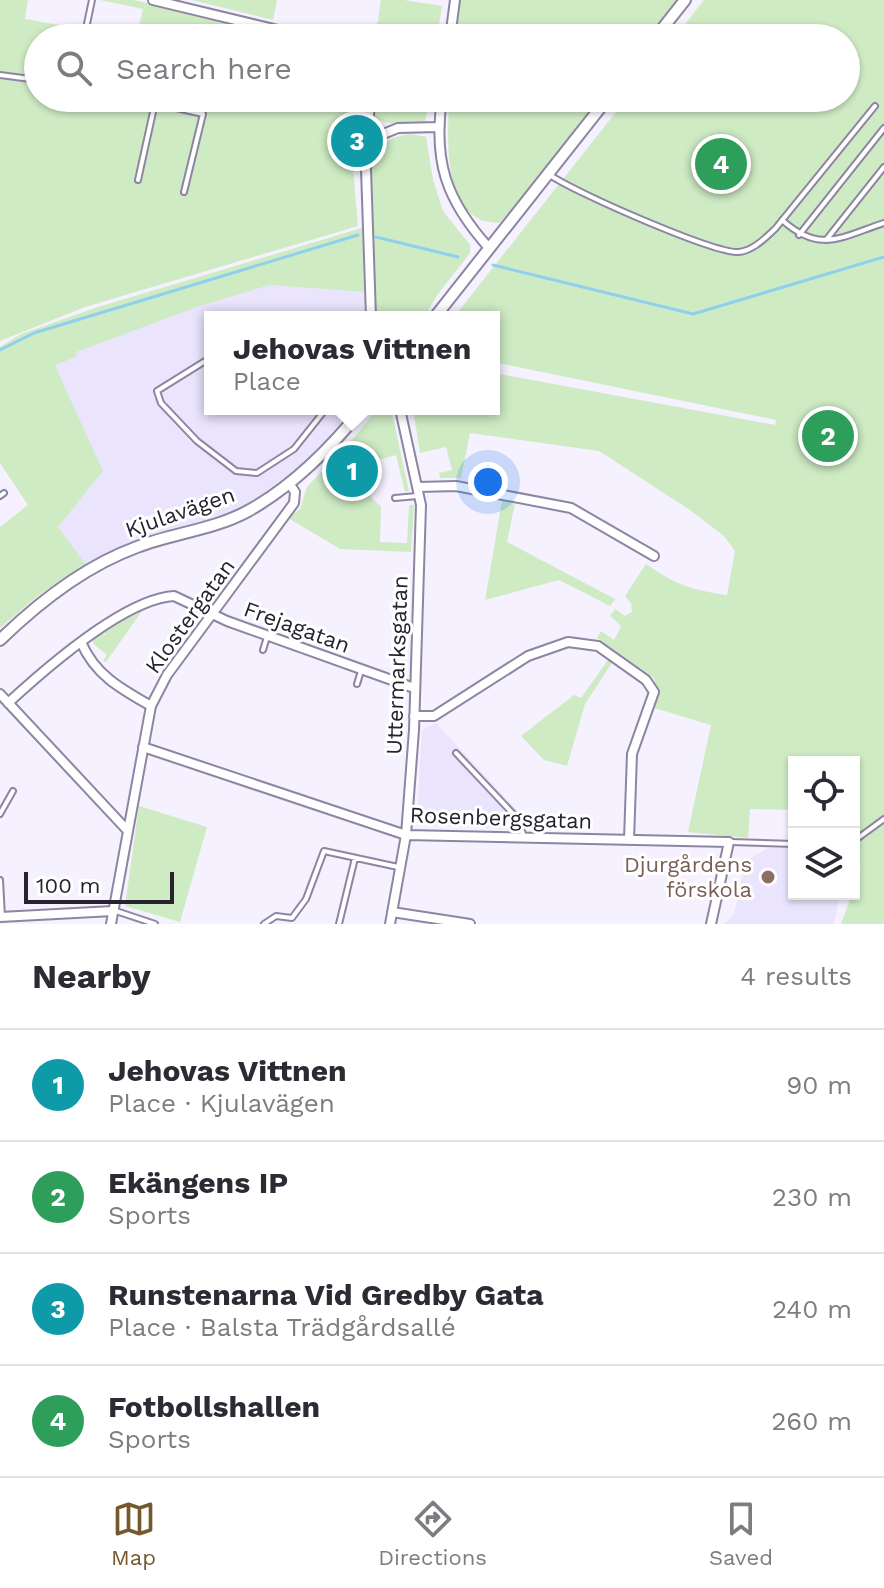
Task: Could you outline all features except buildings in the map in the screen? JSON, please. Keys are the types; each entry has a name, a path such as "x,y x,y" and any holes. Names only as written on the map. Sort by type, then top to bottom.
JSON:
{"street":[{"path":"153,0 253,24"},
{"path":"452,24 455,0"},
{"path":"666,24 685,0"},
{"path":"369,112 366,141 371,311"},
{"path":"440,112 441,166 447,189 469,225 489,248"},
{"path":"440,311 597,112"},
{"path":"366,141 398,128 438,127"},
{"name":"Kjulavägen","path":"0,640 42,603 107,560 135,547 216,525 245,512 289,483 327,451 358,415"},
{"name":"Uttermarksgatan","path":"390,924 406,835 414,716 419,491 401,415"},
{"name":"Klostergatan","path":"111,924 151,706 167,675 294,503 295,492 289,483"},
{"path":"419,491 456,486 571,508 654,556"},
{"name":"Frejagatan","path":"8,703 81,642 127,613 167,597 185,600 212,615 414,688"},
{"path":"81,642 96,668 106,678 151,706"},
{"path":"414,716 434,716 528,656 555,645 580,642 598,646 646,680 654,692 639,727 632,754 629,840"},
{"path":"0,694 127,830"},
{"name":"Rosenbergsgatan","path":"143,747 406,835 729,842"},
{"path":"711,924 729,842"},
{"path":"1,917 51,919 113,911"},
{"path":"392,912 470,924"}],"lane":[{"path":"87,24 92,0"},
{"path":"0,75 24,78"},
{"path":"548,174 573,190 730,252 752,248 782,220 875,106"},
{"path":"138,180 153,112"},
{"path":"184,192 203,114 194,112"},
{"path":"799,235 884,128"},
{"path":"825,242 884,167"},
{"path":"782,220 799,235 825,242 884,223"},
{"path":"204,362 157,391 161,403 197,441 236,471 257,473 294,449 321,415"},
{"path":"350,415 355,419"},
{"path":"395,498 419,491"},
{"path":"263,650 268,636"},
{"path":"357,684 361,669"},
{"path":"456,753 518,819 524,837"},
{"path":"0,814 13,791"},
{"path":"860,837 884,819"},
{"path":"729,842 788,844"},
{"path":"264,924 276,916 292,918 306,899 324,851 400,868"},
{"path":"339,924 355,858"},
{"path":"0,880 1,917"},
{"path":"113,911 155,924"}],"shaded area":[{"path":"270,285 364,292 365,311 204,311 204,415 346,415 319,449 287,477 241,508 200,526 137,540 87,566 58,527 103,471 54,367 77,356 75,352 200,306"},
{"path":"436,723 535,830 421,825 417,819 422,730"},
{"name":"Djurgårdens förskola","path":"768,848 788,848 788,900 839,900 834,924 724,924 734,914 746,861"}],"green space":[{"path":"0,0 28,0 25,19 53,24 24,24 24,112 353,112 349,124 358,226 85,307 0,341"},
{"path":"100,0 134,0 234,24 139,24 143,9"},
{"path":"192,0 277,0 273,20"},
{"path":"381,0 442,6 439,24 376,24"},
{"path":"461,0 678,0 659,24 458,24"},
{"path":"704,0 884,0 884,924 841,924 850,900 860,900 860,756 788,756 788,810 750,809 748,838 688,832 711,725 651,707 659,693 653,677 597,638 601,631 614,640 621,626 610,616 615,609 625,616 632,612 631,603 625,596 646,564 684,586 727,595 735,551 724,536 599,451 470,433 461,478 440,478 439,473 452,470 446,447 420,453 414,415 500,415 500,374 775,425 776,420 500,363 500,311 459,311 616,112 860,112 860,24 685,24"},
{"path":"373,112 427,112 425,122 390,123 373,115"},
{"path":"449,112 589,112 499,223 481,220 468,211 459,198 453,183 448,148"},
{"path":"411,134 426,137 433,180 443,211 470,245 470,253 428,311 376,311 371,162 386,142"},
{"path":"362,228 364,292 270,285 200,306 76,352 77,356 55,366 103,471 58,527 87,566 52,586 0,628 0,527 28,505 0,463 0,347 21,334 98,307"},
{"path":"372,415 392,415 409,491 405,492 396,455 378,460 380,471 377,474 369,469 375,460 355,446 327,481 349,497 364,476 372,484 367,493 381,507 380,542 407,543 409,505 414,505 411,552 340,549 288,518 300,509 307,487"},
{"path":"502,501 515,503 507,542 615,599 610,606 559,580 485,600"},
{"path":"142,611 106,662 103,661 107,655 92,639 101,633 105,635 104,631"},
{"path":"608,660 612,663 585,704 567,766 544,760 521,736 574,695 581,698"},
{"path":"139,806 207,827 180,922 125,906"}],"waterway":[{"path":"0,350 34,333 358,235"},
{"path":"376,237 458,257"},
{"path":"493,265 693,314 884,257"}],"place":[{"name":"Runstenarna Vid Gredby Gata","path":"357,141"},
{"name":"Fotbollshallen","path":"721,164"},
{"name":"Ekängens IP","path":"828,436"},
{"name":"Jehovas Vittnen","path":"352,471"},
{"name":"Djurgårdens förskola","path":"768,877"}]}
